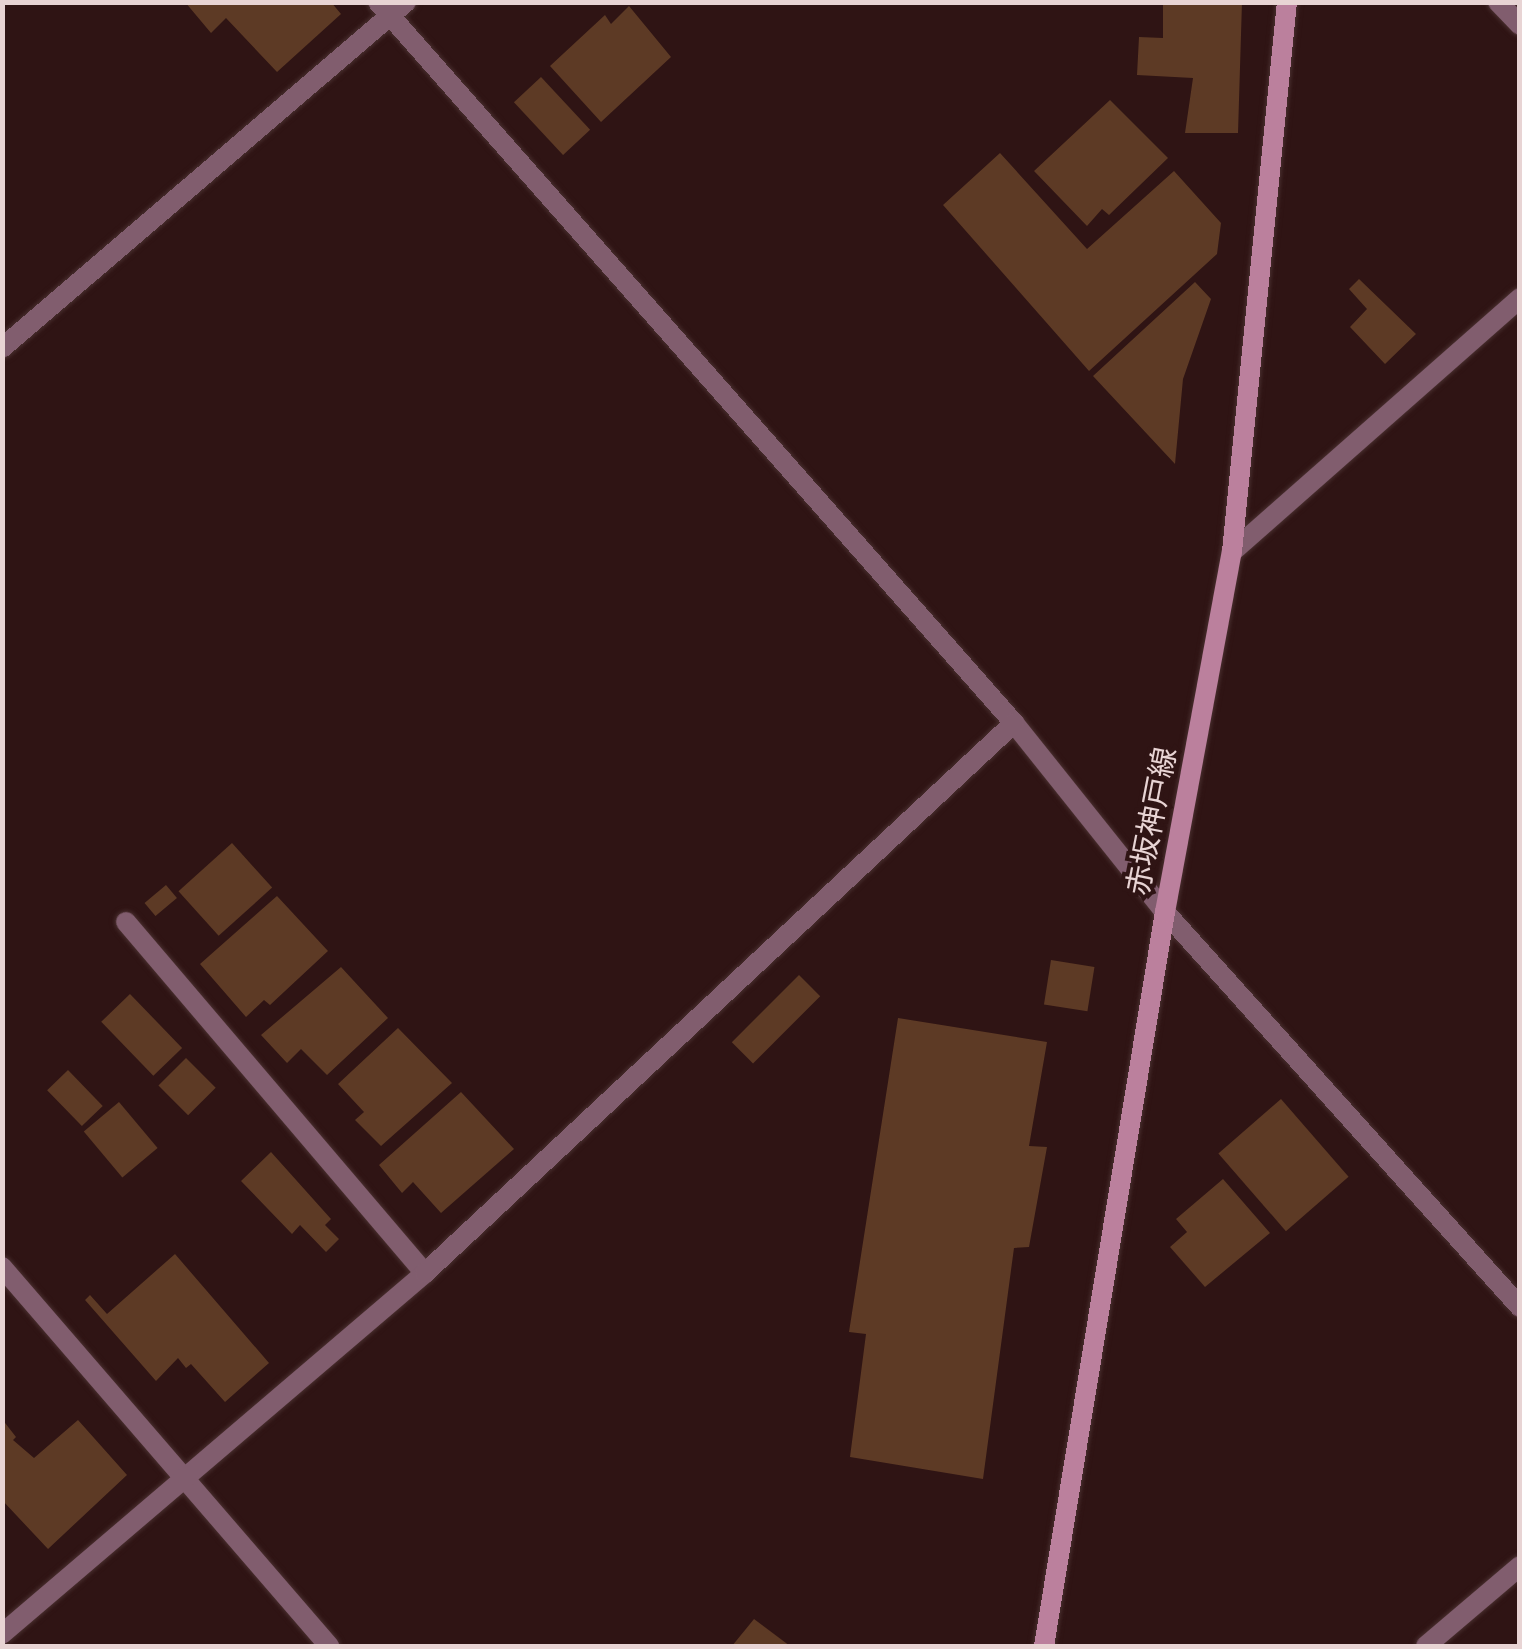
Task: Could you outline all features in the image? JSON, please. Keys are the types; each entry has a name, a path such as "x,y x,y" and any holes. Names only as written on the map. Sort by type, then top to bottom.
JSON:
{"main road":[{"name":"赤坂神戸線","path":"1044,1646 1164,912 1232,552 1286,2"}],"street":[{"path":"1498,2 1520,25"},
{"path":"2,348 391,7 1014,723 1164,912 1520,1307"},
{"path":"1232,552 1520,298"},
{"path":"2,1634 425,1273 1014,723"},
{"path":"126,922 425,1273"},
{"path":"2,1267 328,1646"},
{"path":"1426,1646 1520,1566"}],"building":[{"path":"185,2 331,2 341,14 277,72 226,18 211,33"},
{"path":"1163,2 1242,2 1238,133 1185,133 1193,78 1137,75 1139,37 1163,38"},
{"path":"629,6 671,57 601,122 550,66 605,15 611,24"},
{"path":"541,77 590,130 563,155 514,102"},
{"path":"1110,100 1168,158 1109,215 1102,209 1087,226 1034,171"},
{"path":"1000,153 1087,249 1174,171 1221,223 1217,254 1089,371 943,205"},
{"path":"1359,279 1416,334 1385,364 1350,327 1367,309 1349,289"},
{"path":"1195,282 1211,299 1183,379 1175,464 1093,376"},
{"path":"232,843 272,888 219,936 178,891"},
{"path":"166,885 177,898 155,916 145,903"},
{"path":"277,896 328,951 270,1005 264,1000 246,1017 200,964"},
{"path":"1051,960 1094,967 1087,1011 1044,1004"},
{"path":"341,967 388,1018 327,1075 301,1049 287,1063 261,1035"},
{"path":"799,975 820,996 753,1063 732,1042"},
{"path":"130,994 182,1048 153,1076 101,1022"},
{"path":"898,1018 1047,1042 1029,1146 1047,1147 1029,1247 1014,1248 983,1479 850,1457 866,1334 849,1332"},
{"path":"398,1028 452,1083 381,1146 355,1120 364,1112 338,1084"},
{"path":"186,1058 216,1088 188,1115 158,1086"},
{"path":"68,1070 103,1106 82,1126 47,1090"},
{"path":"461,1092 514,1149 441,1213 413,1182 402,1193 379,1165"},
{"path":"1281,1099 1349,1177 1286,1231 1218,1153"},
{"path":"119,1102 158,1148 122,1178 84,1132"},
{"path":"271,1152 331,1219 325,1225 339,1239 326,1252 300,1225 292,1234 241,1181"},
{"path":"1223,1179 1270,1233 1205,1287 1170,1247 1187,1232 1176,1219"},
{"path":"175,1254 269,1363 225,1402 191,1364 186,1368 178,1358 156,1381 85,1300 90,1295 107,1314"},
{"path":"2,1419 16,1437 13,1440 34,1458 78,1420 127,1475 48,1549 2,1500"},
{"path":"754,1619 790,1646 732,1646"}]}
